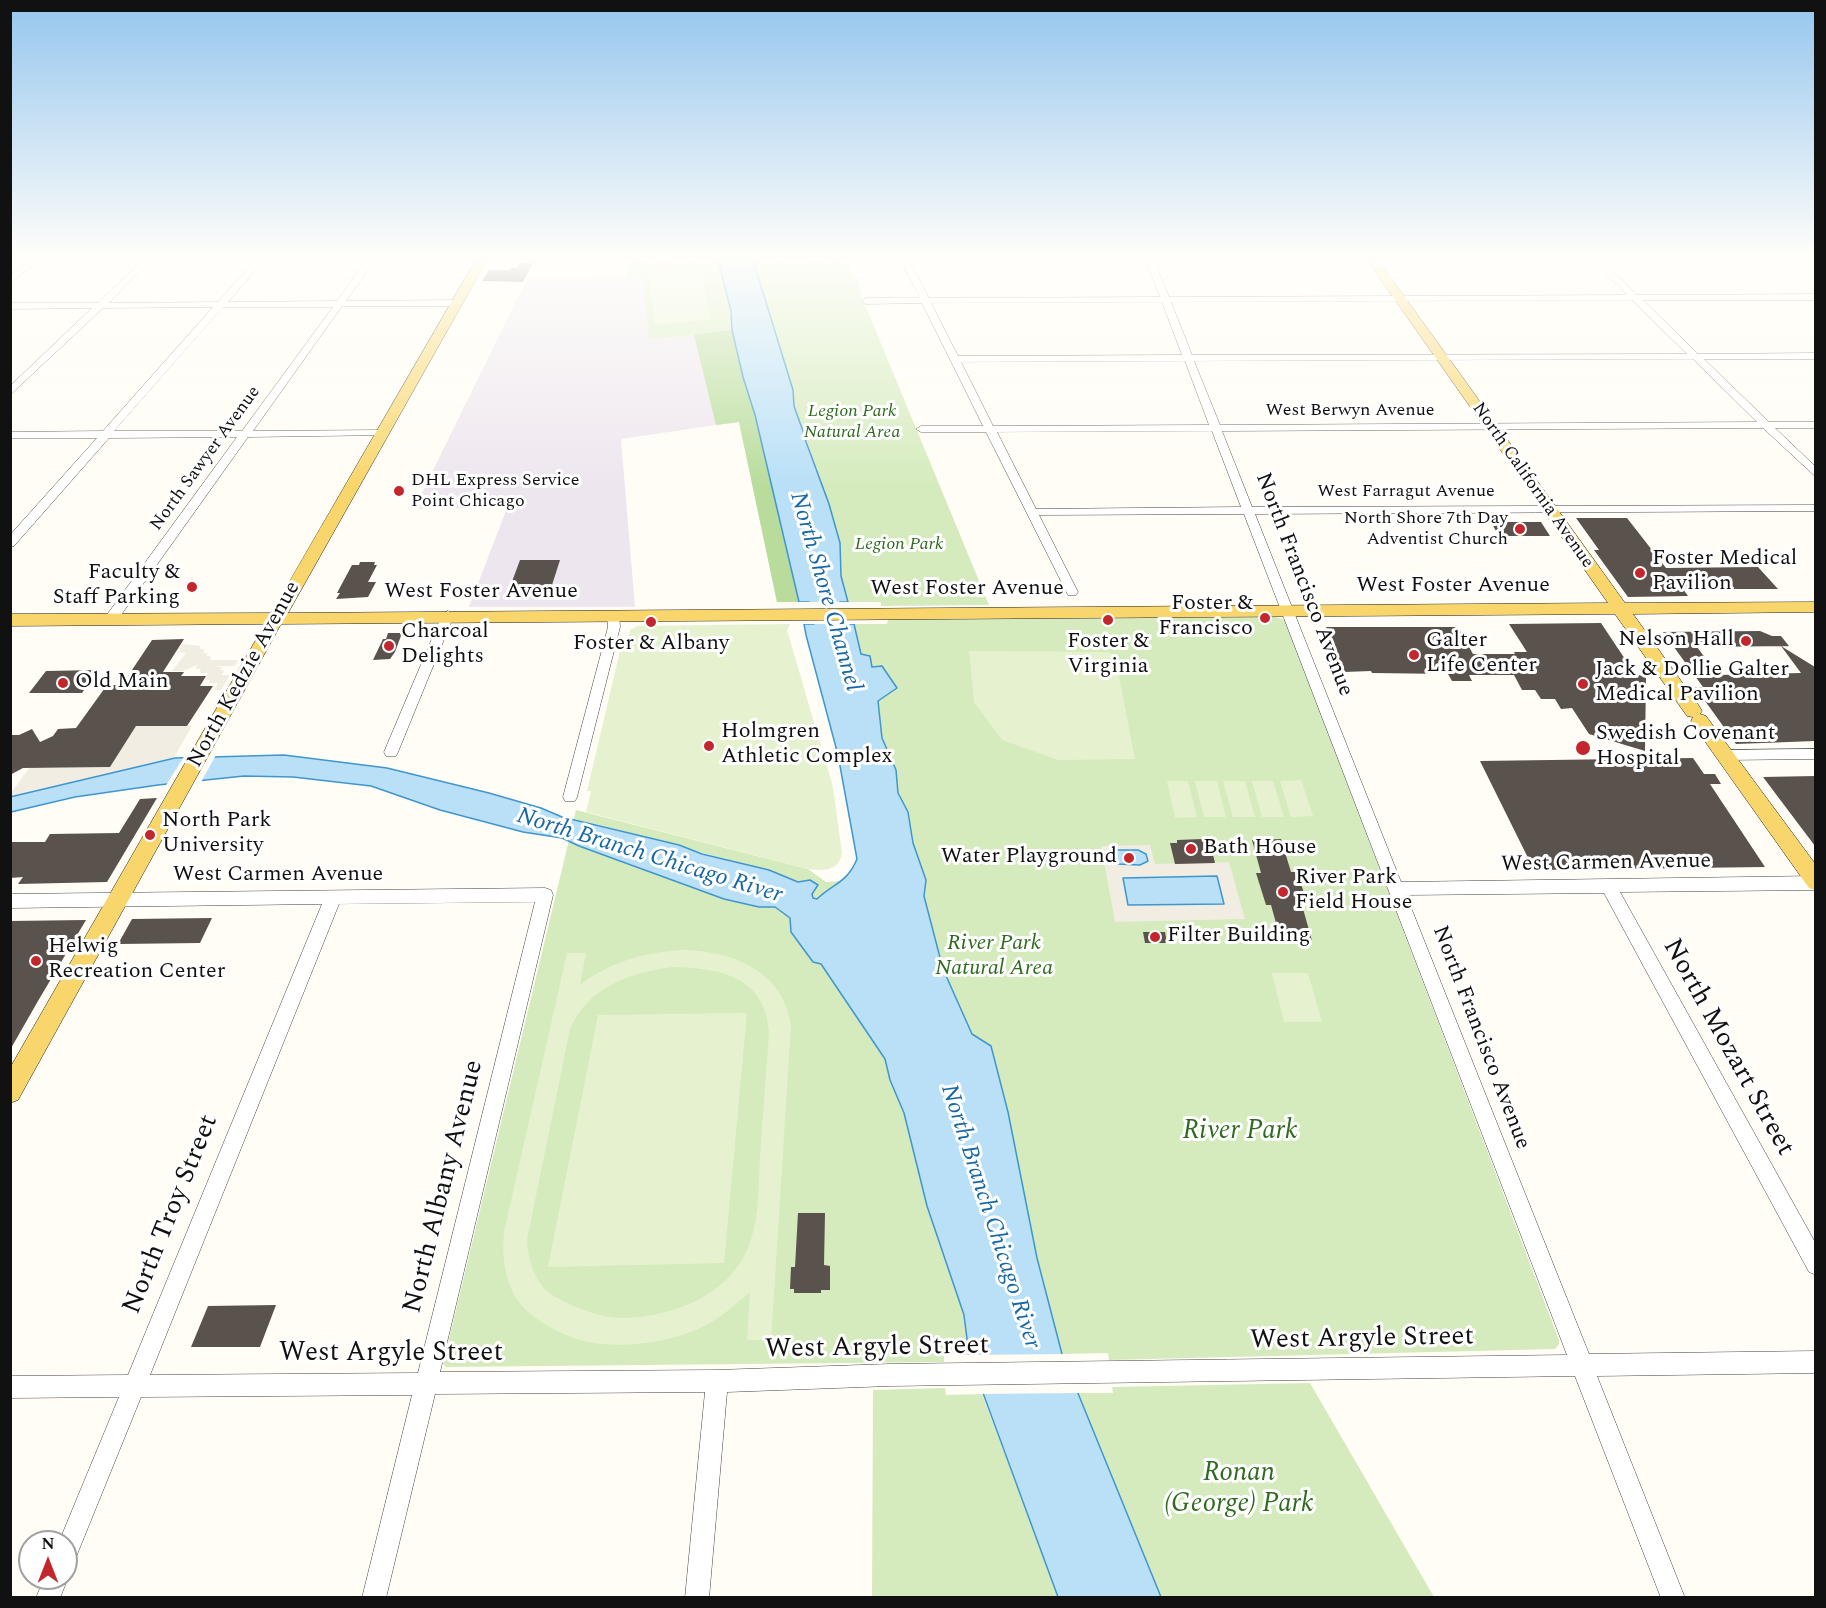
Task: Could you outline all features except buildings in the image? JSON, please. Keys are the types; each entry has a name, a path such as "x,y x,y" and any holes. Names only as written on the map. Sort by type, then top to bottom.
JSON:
{"main road":[{"name":"North Kedzie Avenue","path":"10,1092 439,335"},
{"name":"North California Avenue","path":"1425,335 1815,883"},
{"name":"West Foster Avenue","path":"10,620 448,615 1815,607"}],"street":[{"path":"10,392 70,335"},
{"path":"10,543 194,335"},
{"name":"North Sawyer Avenue","path":"111,619 317,335"},
{"path":"943,335 1072,592"},
{"name":"North Francisco Avenue","path":"1180,335 1673,1598"},
{"path":"1673,335 1815,474"},
{"path":"956,359 1815,356"},
{"name":"West Berwyn Avenue","path":"921,429 1815,425"},
{"path":"10,435 382,433"},
{"name":"West Farragut Avenue","path":"1032,512 1815,508"},
{"path":"391,752 448,615"},
{"path":"570,797 614,627 613,615"},
{"path":"1724,755 1815,754"},
{"name":"West Carmen Avenue","path":"1396,889 1815,883"},
{"name":"North Mozart Street","path":"1609,887 1815,1265"},
{"name":"West Carmen Avenue","path":"10,900 545,895"},
{"name":"North Albany Avenue","path":"374,1598 545,895"},
{"name":"North Troy Street","path":"76,1530 333,898"},
{"name":"West Argyle Street","path":"10,1387 717,1381 1582,1364 1815,1362"},
{"path":"697,1598 717,1381"}],"shaded area":[{"path":"499,335 694,335 716,425 621,439 635,607 469,607 507,508 414,509"},
{"path":"183,644 201,646 199,649 205,649 203,653 211,656 210,660 238,660 235,666 214,666 222,667 220,670 224,671 222,675 230,675 221,690 214,690 218,683 209,683 210,680 204,680 208,673 199,673 201,669 195,669 197,665 183,671 172,671 186,653 179,652 181,649 178,649"},
{"path":"136,726 192,726 173,759 11,797 11,793 32,764 42,768 110,767"},
{"path":"1150,845 1155,864 1229,862 1245,919 1115,922 1101,846","holes":["1217,876 1224,904 1123,878"]}],"green space":[{"name":"Legion Park","path":"649,335 694,335 649,339"},
{"name":"Legion Park","path":"694,335 735,335 799,602 777,602 739,422 716,425"},
{"name":"Legion Park","path":"694,335 733,335 785,536 799,602 777,602 739,422 716,425"},
{"name":"Legion Park","path":"776,335 878,335 989,605 881,606 881,602 848,602 841,576 840,543 829,504 794,406 793,390"},
{"name":"River Park","path":"1275,617 1285,620 1559,1340 1555,1349 1109,1360 1108,1353 1062,1354 1037,1258 1008,1112 991,1047 972,1034 943,969 924,896 926,880 913,843 908,812 898,793 896,770 882,738 878,701 897,688 872,668 870,656 861,654 854,624 887,624 888,620"},
{"name":"Holmgren Athletic Complex","path":"790,624 787,630 833,787 842,853 838,863 825,870 808,869 586,812 591,791 587,791 622,642 628,641 630,630 638,626"},
{"path":"969,651 1109,652 1115,656 1135,759 1058,760 1002,740 974,702"},
{"path":"1301,780 1313,816 1291,817 1280,781"},
{"path":"1167,781 1188,781 1197,817 1175,818"},
{"path":"1195,781 1217,781 1226,817 1204,817"},
{"path":"1223,781 1245,781 1255,817 1233,817"},
{"path":"1252,781 1273,781 1284,817 1262,817"},
{"path":"576,810 808,869 826,882 843,881 817,899 813,898 805,882 757,867 574,819"},
{"path":"569,840 579,846 724,899 759,907 775,906 790,918 885,1059 890,1080 904,1113 964,1315 969,1355 944,1353 944,1362 446,1367 443,1364"},
{"path":"666,951 699,951 735,959 766,977 778,990 786,1007 791,1026 771,1340 747,1340 750,1292 715,1320 677,1337 621,1345 585,1341 564,1334 533,1316 519,1302 507,1277 503,1250 504,1232 567,953 586,953 580,985 603,970 627,960","holes":["657,969 708,970 738,979 760,1000 766,1015 769,1034 758,1195 753,1234 743,1258 733,1272 721,1285 706,1295 673,1310 639,1317 616,1318 597,1314 574,1306 546,1290 533,1270 527,1240 570,1029 588,1002 612,984"]},
{"path":"1272,973 1308,973 1322,1022 1284,1022"},
{"path":"747,1013 724,1263 548,1267 598,1015"},
{"name":"Ronan (George) Park","path":"1310,1383 1434,1597 1161,1597 1077,1393 1113,1393 1112,1387"},
{"path":"945,1388 946,1395 982,1394 1058,1597 872,1598 873,1390"}],"water":[{"path":"733,335 776,335 793,390 794,406 804,434 811,437 805,439 829,504 840,543 841,576 848,602 840,602 845,624 854,624 861,654 870,656 872,667 882,666 897,688 878,701 882,738 896,770 898,793 908,812 913,843 926,880 924,896 943,969 972,1034 991,1046 1008,1112 1037,1258 1062,1354 1161,1597 1058,1597 969,1355 964,1315 927,1206 904,1113 890,1080 885,1059 821,964 813,962 791,932 790,918 775,907 759,907 724,899 562,838 523,832 440,810 371,786 293,777 244,776 75,797 11,812 10,797 175,758 284,755 387,768 489,793 541,808 562,817 679,845 702,854 769,870 798,882 810,880 818,885 812,894 813,898 817,899 849,873 857,859 838,755 806,635 804,624 814,624 809,602 799,602 755,415"},
{"name":"Water Playground","path":"1115,850 1138,850 1146,854 1148,861 1140,865 1117,864 1111,857"},
{"path":"1217,876 1224,904 1128,905 1123,878"}],"pier":[{"path":"796,602 851,602 849,605 843,605 848,621 857,624 801,624 810,621 806,605 798,605"},
{"path":"217,753 200,784 165,787 185,755"},
{"path":"1066,1354 1080,1393 978,1394 966,1355"}],"place":[{"name":"DHL Express Service Point Chicago","path":"399,491"},
{"name":"North Shore 7th Day Adventist Church","path":"1520,529"},
{"name":"Foster Medical Pavilion","path":"1640,573"},
{"name":"Faculty & Staff Parking","path":"192,587"},
{"name":"Foster & Francisco","path":"1265,618"},
{"name":"Foster & Virginia","path":"1108,620"},
{"name":"Foster & Albany","path":"651,622"},
{"name":"Nelson Hall","path":"1746,641"},
{"name":"Charcoal Delights","path":"389,646"},
{"name":"Galter Life Center","path":"1414,655"},
{"name":"Old Main","path":"63,683"},
{"name":"Jack & Dollie Galter Medical Pavilion","path":"1583,684"},
{"name":"Holmgren Athletic Complex","path":"709,746"},
{"name":"Swedish Covenant Hospital","path":"1583,748"},
{"name":"North Park University","path":"150,835"},
{"name":"Bath House","path":"1191,849"},
{"name":"Water Playground","path":"1129,858"},
{"name":"River Park Field House","path":"1283,892"},
{"name":"Filter Building","path":"1155,937"},
{"name":"Helwig Recreation Center","path":"36,961"}],"park label":[{"name":"Legion Park Natural Area","path":"852,422"},
{"name":"River Park Natural Area","path":"994,958"}],"water label":[{"name":"North Shore Channel","path":"824,592"},
{"name":"North Branch Chicago River","path":"649,857"},
{"name":"North Branch Chicago River","path":"989,1217"}]}
